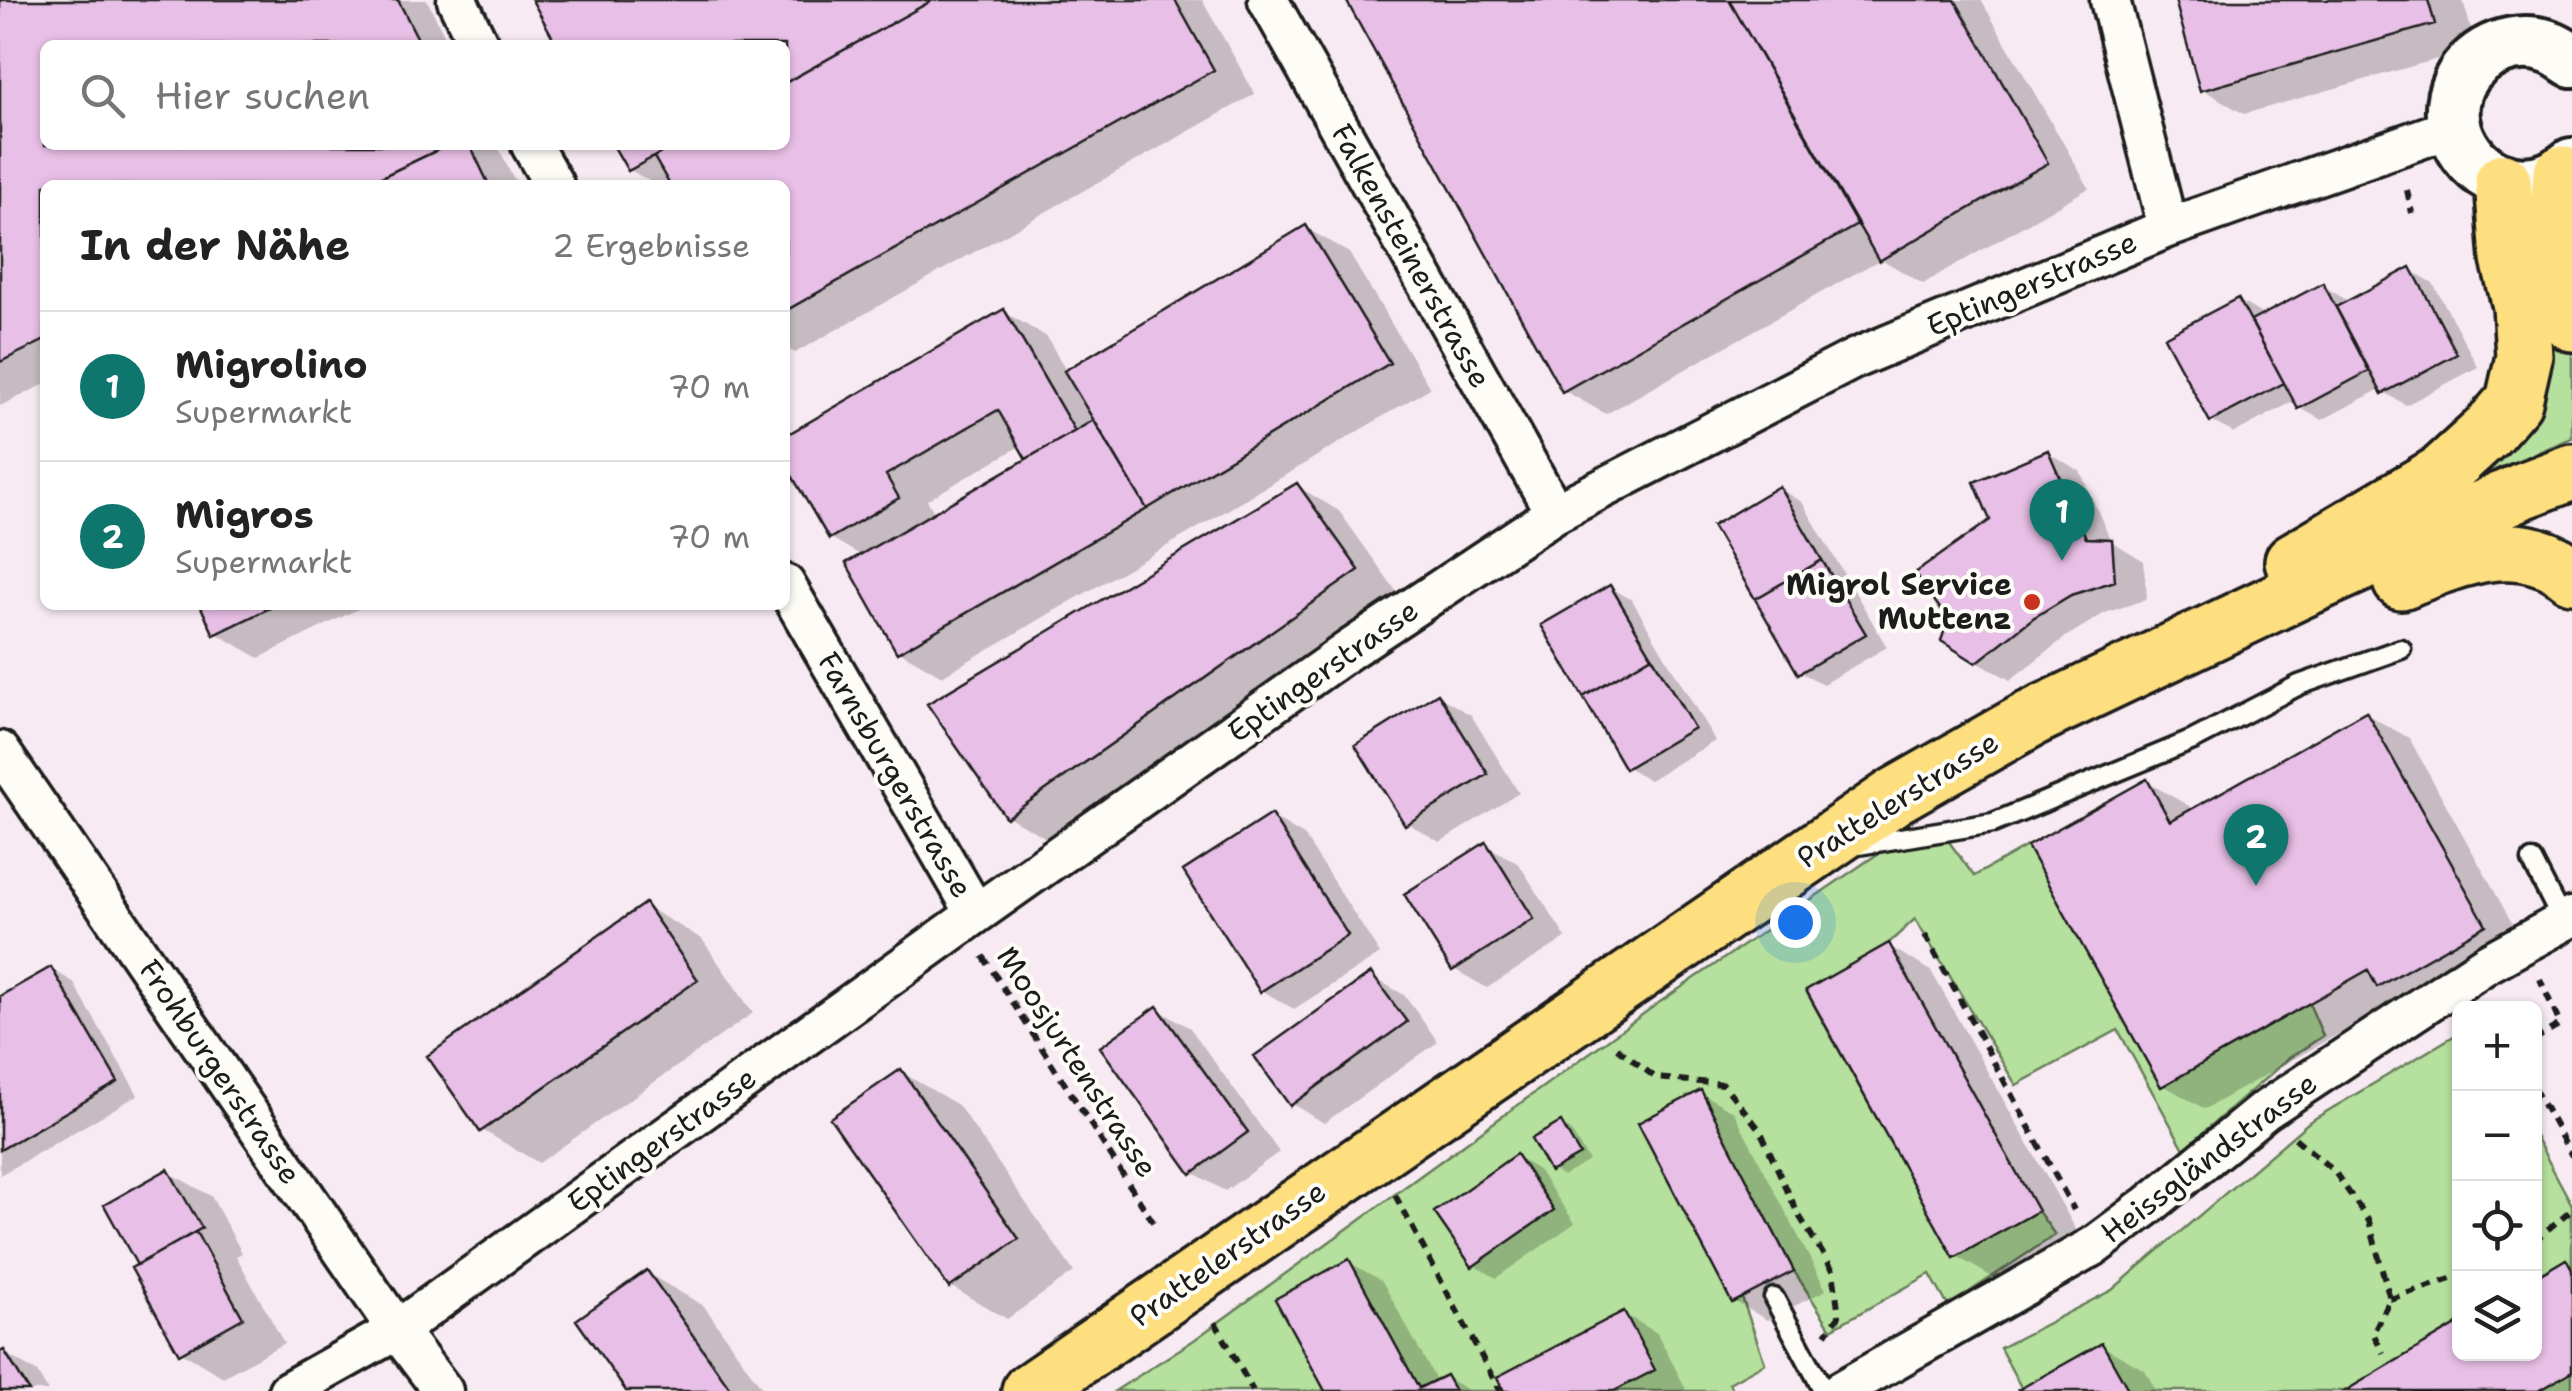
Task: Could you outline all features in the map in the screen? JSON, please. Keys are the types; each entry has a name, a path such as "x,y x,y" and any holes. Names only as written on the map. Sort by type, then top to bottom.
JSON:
{"main road":[{"path":"2567,170 2555,253 2572,323"},
{"path":"2032,718 2442,473 2487,432 2514,400 2524,358 2521,306 2509,259 2503,181"},
{"name":"Prattelerstrasse","path":"1030,1391 1896,796 2032,718 2299,591 2572,472"},
{"path":"2032,718 2285,627 2458,558 2503,550 2532,554 2572,574"}],"street":[{"path":"457,0 476,40"},
{"name":"Falkensteinerstrasse","path":"1268,0 1555,512"},
{"path":"2110,0 2168,228"},
{"path":"2543,34 2489,52 2472,66 2459,84 2454,126 2471,160 2503,181 2543,182 2567,170"},
{"name":"Eptingerstrasse","path":"288,1391 398,1330 1350,650 1555,512 1856,358 2168,228 2454,126"},
{"path":"534,150 551,180"},
{"name":"Farnsburgerstrasse","path":"790,593 969,920"},
{"name":"Frohburgerstrasse","path":"0,750 443,1391"},
{"name":"Heissgländstrasse","path":"1840,1391 1904,1375 2150,1205 2264,1111 2486,964 2567,919"}],"lane":[{"path":"1813,852 1994,823 2194,740 2299,684 2401,649"},
{"path":"2532,861 2567,919"},
{"path":"1774,1298 1824,1391"}],"path":[{"path":"2406,190 2412,213"},
{"name":"Moosjurtenstrasse","path":"969,920 1155,1225"},
{"path":"1925,935 2094,1246"},
{"path":"2524,943 2560,1024 2542,1035"},
{"path":"1589,1005 1618,1048 1656,1078 1723,1084 1760,1130 1798,1214 1833,1270 1840,1316 1806,1358"},
{"path":"2536,1091 2572,1156"},
{"path":"2264,1111 2334,1172 2370,1220 2390,1299 2373,1333 2383,1353"},
{"path":"1372,1154 1500,1391"},
{"path":"2542,1235 2572,1209"},
{"path":"2390,1299 2452,1279"},
{"path":"1214,1322 1253,1391"}],"green space":[{"path":"2540,292 2572,351 2572,438 2492,471 2487,467"},
{"path":"1947,839 1974,876 2027,846 2161,1086 2309,1003 2323,1036 2289,1058 2184,1149 2118,1030 2016,1085 1915,919 1889,943 1806,991 1954,1257 2038,1211 2055,1235 1948,1306 1930,1274 1831,1329 1794,1271 1700,1091 1732,1302 1742,1298 1765,1363 1729,1383 1733,1391 1115,1391 1194,1340 1657,1004 1879,853"},
{"path":"2452,1037 2452,1361 2542,1361 2542,1149 2572,1205 2572,1391 2023,1391 2000,1348 2112,1290 2309,1122"}],"building":[{"path":"0,0 398,0 418,40 40,40 40,150 438,150 375,180 40,180 40,342 0,362"},
{"path":"532,0 933,0 790,80 790,40 554,40"},
{"path":"933,0 1175,0 1214,70 790,308 790,180 667,180 654,157 666,150 790,150 790,80"},
{"path":"1346,0 1729,0 1857,225 1562,392"},
{"path":"1729,0 1955,0 2048,163 1879,261"},
{"path":"2175,0 2428,0 2435,24 2200,91"},
{"path":"438,150 472,150 487,180 375,180"},
{"path":"616,150 666,150 628,171"},
{"path":"1306,225 1390,363 1147,509 1064,371"},
{"path":"2411,267 2457,354 2382,394 2336,307"},
{"path":"2323,283 2369,371 2298,409 2251,321"},
{"path":"2238,298 2284,383 2210,422 2164,337"},
{"path":"1004,309 1075,431 1026,459 998,410 886,475 899,498 829,539 790,473 790,433"},
{"path":"1094,420 1147,509 897,653 846,563"},
{"path":"2048,450 2086,538 2112,539 2115,581 2071,595 2033,618 1976,663 1941,641 1948,620 1915,573 1990,520 1974,482"},
{"path":"1297,483 1359,570 1006,818 927,704"},
{"path":"1779,486 1822,560 1755,599 1712,526"},
{"path":"1822,560 1866,634 1798,674 1755,599"},
{"path":"1610,585 1652,656 1583,697 1541,625"},
{"path":"202,610 266,610 214,635"},
{"path":"1652,656 1694,728 1625,769 1583,697"},
{"path":"1438,693 1488,774 1405,825 1355,745"},
{"path":"2366,711 2486,925 2377,987 2368,970 2161,1087 2027,846 2147,779 2170,821"},
{"path":"1271,814 1348,935 1260,992 1183,871"},
{"path":"1486,842 1534,919 1452,971 1404,894"},
{"path":"645,903 698,980 480,1132 427,1056"},
{"path":"1889,943 2038,1211 1954,1258 1806,990"},
{"path":"51,967 118,1082 0,1150 0,996"},
{"path":"1371,973 1407,1022 1290,1106 1254,1056"},
{"path":"1157,1006 1248,1132 1191,1174 1100,1047"},
{"path":"901,1069 1019,1239 949,1288 830,1118"},
{"path":"1701,1090 1794,1271 1732,1303 1638,1123"},
{"path":"1561,1122 1580,1155 1550,1172 1531,1139"},
{"path":"1516,1154 1554,1210 1472,1267 1434,1212"},
{"path":"168,1169 202,1228 137,1265 104,1205"},
{"path":"196,1232 243,1318 179,1354 131,1268"},
{"path":"1349,1259 1419,1388 1446,1375 1455,1391 1325,1391 1275,1299"},
{"path":"2566,1259 2572,1270 2572,1371 2538,1391 2345,1391 2452,1328 2452,1361 2542,1361 2542,1273"},
{"path":"647,1270 732,1391 626,1391 576,1320"},
{"path":"1624,1311 1655,1370 1614,1391 1504,1391 1497,1377"},
{"path":"2102,1343 2129,1391 2018,1390"},
{"path":"4,1350 29,1391 0,1391 0,1352"}],"place":[{"name":"Migrolino","path":"2062,561"},
{"name":"Migrol Service Muttenz","path":"2032,602"},
{"name":"Migros","path":"2256,886"}]}
